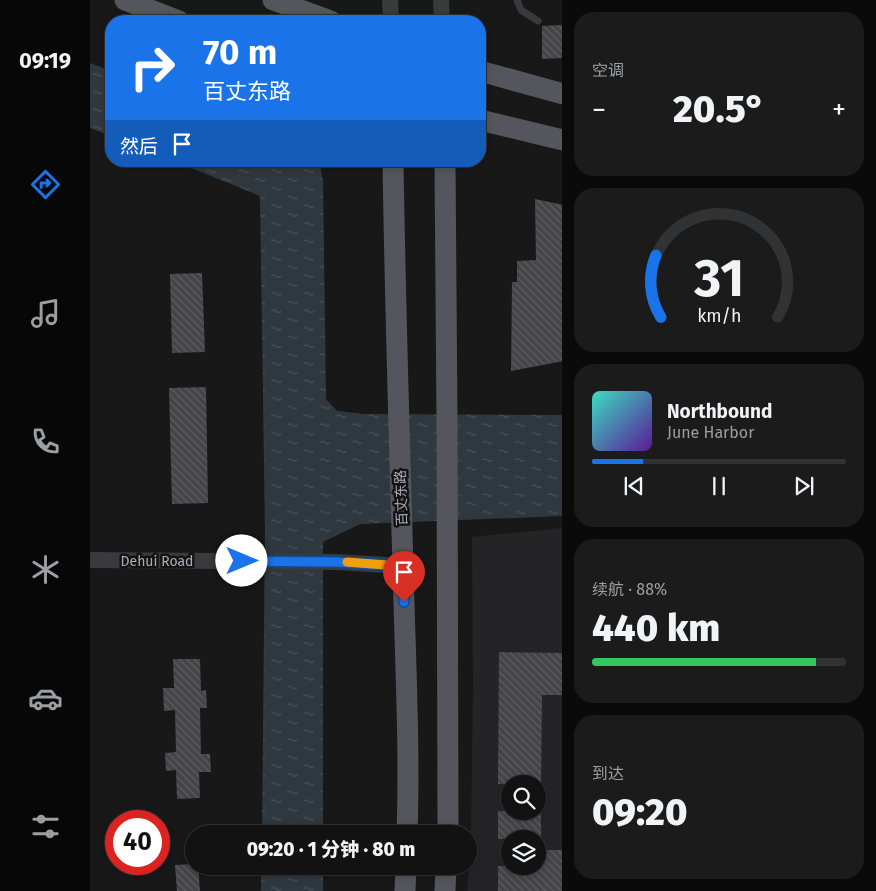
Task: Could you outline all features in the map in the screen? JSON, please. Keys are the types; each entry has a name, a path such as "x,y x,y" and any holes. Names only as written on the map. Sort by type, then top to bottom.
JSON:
{"main road":[{"path":"125,0 164,15"},
{"path":"273,0 314,15"},
{"path":"486,72 562,94"},
{"path":"486,121 562,140"},
{"name":"百丈东路","path":"393,167 407,692 407,825"},
{"path":"445,167 448,825"},
{"path":"405,891 406,875"},
{"path":"445,891 446,875"}],"street":[{"path":"390,0 391,15"},
{"path":"441,0 442,15"},
{"name":"Dehui Road","path":"90,560 336,562 403,566"}],"lane":[{"path":"517,0 521,10 538,21"}],"shaded area":[{"path":"562,528 562,891 467,891 468,875 477,875 477,825 471,825 472,537"}],"water":[{"path":"90,63 105,69 105,134 90,128"},
{"path":"189,167 320,167 323,181 326,399 337,411 363,414 562,415 562,516 360,524 323,542 323,825 262,825 265,531 260,196"},
{"path":"261,875 323,875 323,891 261,891"}],"building":[{"path":"562,25 562,58 542,59 542,26"},
{"path":"535,199 562,205 562,361 511,371 512,282 517,282 517,261 536,260"},
{"path":"202,273 205,352 172,353 170,274"},
{"path":"206,387 208,503 172,504 169,388"},
{"path":"499,652 562,653 562,695 542,695 541,775 501,775 501,784 498,784"},
{"path":"173,659 200,659 201,691 206,690 207,708 200,708 201,754 210,754 211,772 199,772 200,798 177,799 176,770 166,771 165,753 176,752 175,710 164,711 163,688 174,688"},
{"path":"498,811 501,811 501,820 541,820 541,830 501,830 501,839 498,839"},
{"path":"546,850 562,850 562,891 498,891 498,866 501,866 501,875 546,875"},
{"path":"185,864 185,875 199,875 200,891 177,891 175,865"}],"slow traffic":[{"path":"347,562 386,565"}],"route":[{"path":"242,561 336,562 403,566 404,602"}]}
